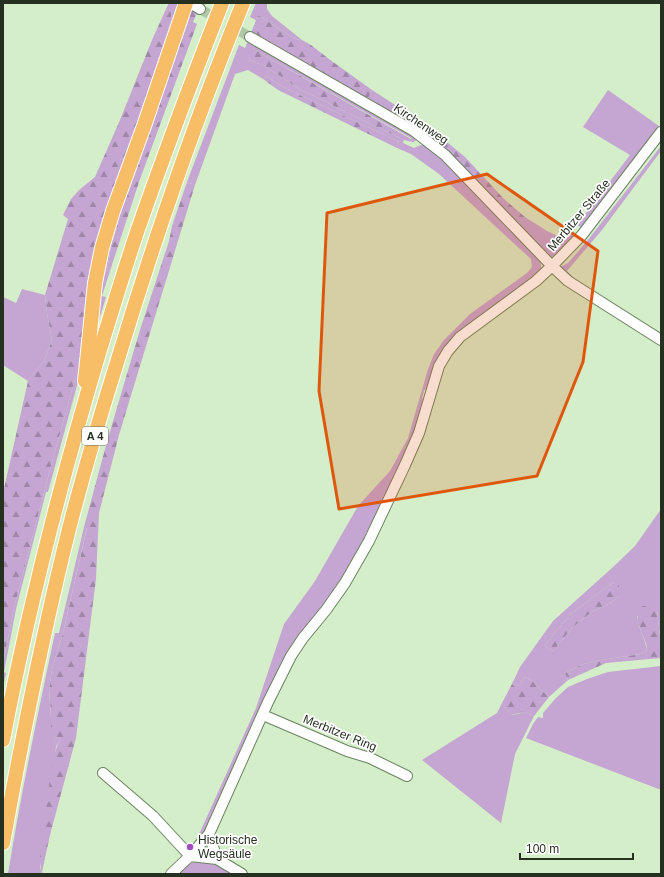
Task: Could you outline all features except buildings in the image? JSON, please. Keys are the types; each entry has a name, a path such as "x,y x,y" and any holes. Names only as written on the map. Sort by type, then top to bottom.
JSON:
{"highway":[{"name":"A 4","path":"3,740 29,616 52,522 82,413 137,235 185,100 222,3"},
{"name":"A 4","path":"3,844 30,698 47,621 94,436 155,242 202,108 243,3"},
{"path":"82,413 95,284 102,248 113,211 187,4"}],"street":[{"path":"187,4 200,9"},
{"name":"Kirchenweg","path":"250,37 414,131 445,155 552,266"},
{"name":"Merbitzer Straße","path":"661,132 582,235 552,266 568,281 661,340"},
{"path":"171,874 190,856 209,834 268,702 291,656 345,583 368,541 419,433 439,366 448,350 460,337 536,281 552,266"},
{"name":"Merbitzer Ring","path":"263,715 347,751 370,758 407,776"},
{"path":"102,774 153,816 190,856 217,859 242,874"},
{"path":"209,834 217,859"}],"highlighted area":[{"path":"487,174 598,251 583,362 537,476 339,509 319,391 327,213"}],"green space":[{"path":"169,3 179,3 109,207 82,367 48,492 46,492 16,609 4,672 6,673 3,687 3,663 14,608 76,376 98,235 172,18 172,11 166,9"},
{"path":"256,3 267,3 267,9 272,16 302,40 295,39 258,15 256,20 250,17"},
{"path":"166,9 172,11 172,18 98,235 85,334 76,376 14,608 3,663 3,493 28,381 44,361 52,340 45,295 68,219 63,215 71,199 79,190 95,177"},
{"path":"191,10 197,13 193,22 197,24 139,182 110,271 107,270 119,214"},
{"path":"258,15 295,39 302,40 311,45 372,90 367,101 251,33"},
{"path":"248,41 415,138 416,140 412,142 411,138 253,48 249,60 265,66 299,89 404,140 403,143 414,148 424,145 442,159 539,259 541,263 541,270 539,274 460,333 428,389 424,390 422,399 425,400 415,433 365,538 341,582 300,637 212,820 195,847 196,841 256,708 284,624 315,581 358,506 390,471 408,438 428,369 434,354 444,340 470,314 527,273 532,267 531,259 439,174 411,154 397,148 399,142 283,87 266,76 263,79 248,70 235,74 195,185 187,182 239,45 245,48"},
{"path":"253,48 411,139 412,142 404,140 299,89 265,66 249,60 246,55"},
{"path":"266,76 283,87 399,142 397,148 278,90 263,79"},
{"path":"372,90 406,112 400,121 367,101"},
{"path":"608,90 659,126 582,228 577,225 630,155 583,127"},
{"path":"406,112 425,124 465,157 504,199 525,217 517,225 400,121"},
{"path":"145,135 111,246 107,270 110,271 102,296 106,297 99,320 97,320 103,274 110,242"},
{"path":"661,146 661,151 602,230 567,271 575,279 569,280 560,267 568,263 588,240"},
{"path":"187,182 195,185 119,435 99,513 96,579 76,738 50,835 42,872 44,874 42,874 40,859 49,784 54,756 60,739 57,737 53,746 51,745 49,689 52,669 63,633 87,528 84,527 108,438 140,330 169,241 172,226"},
{"path":"525,217 547,231 562,238 571,231 576,236 555,256 551,257 546,255 517,225"},
{"path":"22,289 45,295 52,340 44,361 28,381 3,365 3,297 16,303"},
{"path":"661,509 661,645 657,610 637,616 647,650 641,654 583,664 565,673 568,680 549,697 534,682 525,677 518,686 512,684 520,667 553,621 635,546","holes":["614,583 619,596 611,603 593,611 572,628 553,651 545,646 571,614 608,586"]},
{"path":"84,527 87,527 63,633 52,669 49,689 53,745 57,737 60,739 56,747 40,867 42,874 8,874 24,783 55,633 59,633"},
{"path":"614,583 619,585 619,596 611,603 593,611 572,628 553,651 545,646 571,614"},
{"path":"643,606 650,606 657,610 661,658 606,663 568,680 565,673 583,664 641,654 647,650 638,620 639,608"},
{"path":"661,666 661,790 526,738 538,717 543,718 543,713 568,687 608,672"},
{"path":"525,677 534,682 549,697 534,716 524,712 511,715 502,703 512,684 518,686"},
{"path":"502,703 511,715 524,712 534,716 515,754 501,823 422,760 497,713"},
{"path":"198,861 217,864 234,874 175,874 188,864"}],"tunnel":[{"path":"200,9 250,37"}],"place":[{"name":"Historische Wegsäule","path":"190,847"}]}
